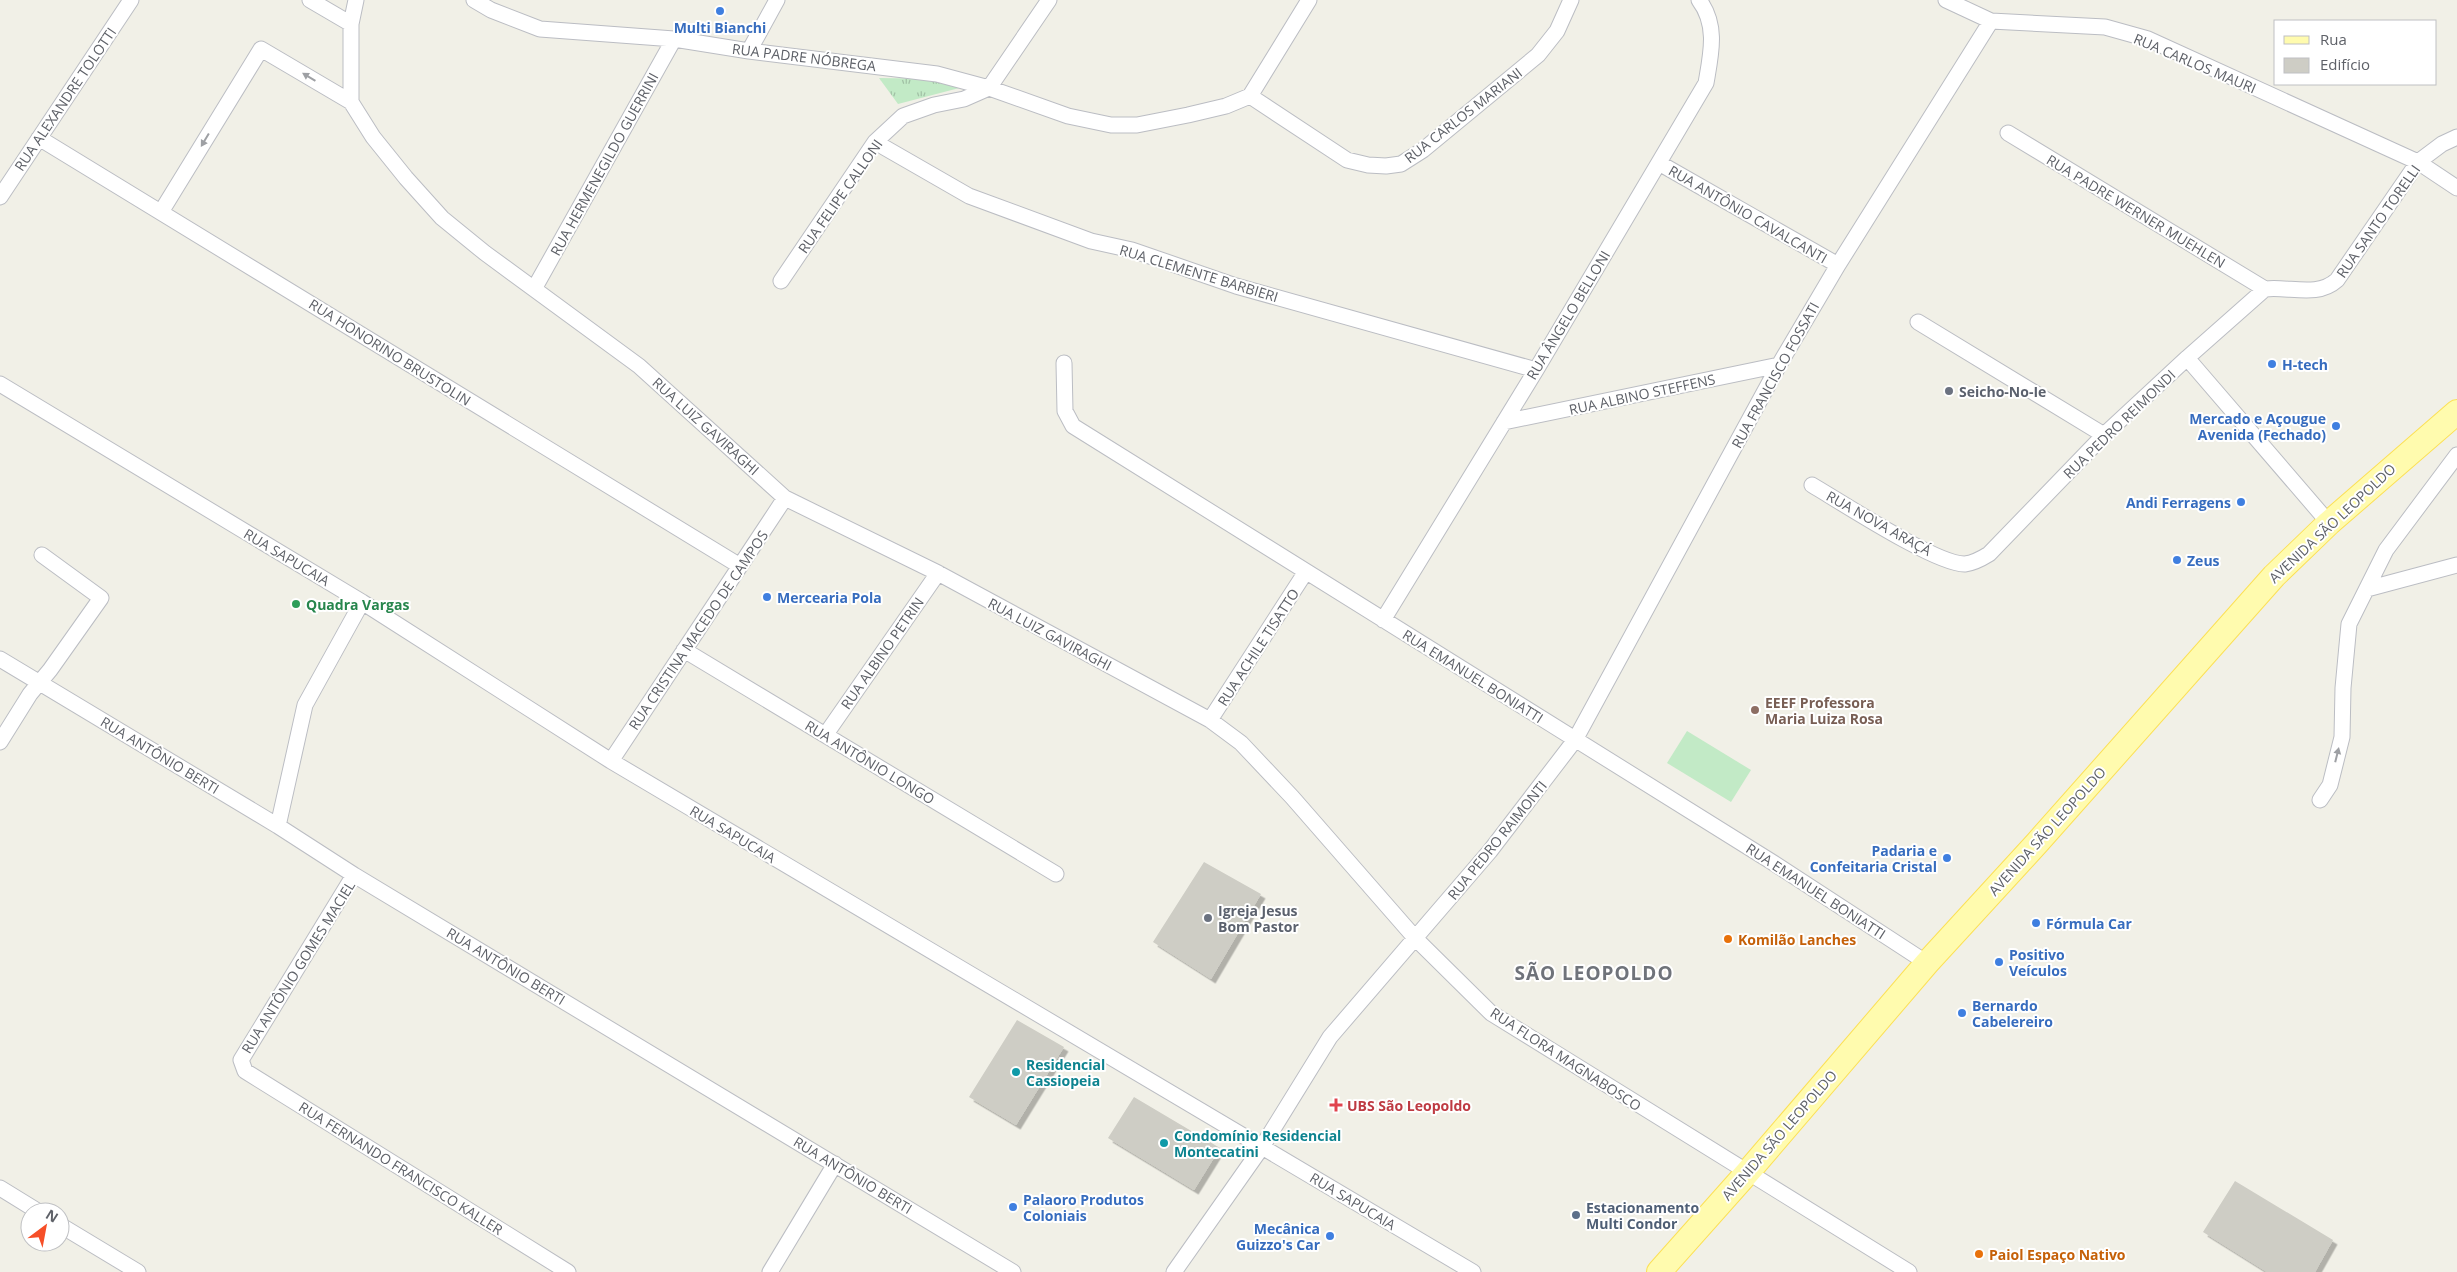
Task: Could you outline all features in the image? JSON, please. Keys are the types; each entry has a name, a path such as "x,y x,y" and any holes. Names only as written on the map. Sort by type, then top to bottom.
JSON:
{"main road":[{"name":"AVENIDA SÃO LEOPOLDO","path":"1659,1272 1747,1173 1927,963 2038,843 2274,576 2329,523 2457,412"}],"street":[{"name":"RUA ALEXANDRE TOLOTTI","path":"0,197 131,0"},
{"path":"310,0 351,24"},
{"path":"351,102 351,24 356,0"},
{"name":"RUA PADRE NÓBREGA","path":"474,0 490,10 540,29 674,39 937,74 989,88 1068,116 1111,125 1137,125 1188,116 1250,96"},
{"path":"749,50 777,0"},
{"path":"989,88 1049,0"},
{"path":"1250,96 1309,0"},
{"name":"RUA CARLOS MARIANI","path":"1250,96 1347,160 1368,165 1386,166 1401,164 1423,150 1538,54 1557,30 1570,0"},
{"name":"RUA ÂNGELO BELLONI","path":"1383,620 1536,370 1706,83 1713,45 1710,22 1699,0"},
{"name":"RUA CARLOS MAURI","path":"1946,0 1991,21 2105,27 2148,39 2418,162 2457,188"},
{"name":"RUA FRANCISCO FOSSATI","path":"1575,740 1779,365 1838,265 1991,21"},
{"name":"RUA HERMENEGILDO GUERRINI","path":"534,289 674,39"},
{"path":"161,212 261,48 351,102"},
{"name":"RUA FELIPE CALLONI","path":"781,281 875,142 903,116 934,105 964,99 989,88"},
{"name":"RUA LUIZ GAVIRAGHI","path":"351,102 379,144 442,218 484,253 640,366 785,498 938,573 1210,720"},
{"name":"RUA PADRE WERNER MUEHLEN","path":"2008,133 2265,290"},
{"name":"RUA SANTO TORELLI","path":"2265,290 2316,291 2330,286 2337,280 2418,162 2442,144 2457,137"},
{"name":"RUA HONORINO BRUSTOLIN","path":"39,138 740,566"},
{"name":"RUA CLEMENTE BARBIERI","path":"875,142 969,196 1091,241 1132,250 1236,286 1536,370"},
{"name":"RUA ANTÔNIO CAVALCANTI","path":"1659,162 1838,265"},
{"name":"RUA PEDRO REIMONDI","path":"1976,562 1989,554 2104,435 2186,358 2265,290"},
{"path":"1918,322 2104,435"},
{"path":"2186,358 2329,523"},
{"name":"RUA EMANUEL BONIATTI","path":"1064,363 1064,411 1073,426 1772,862 1927,963"},
{"name":"RUA ALBINO STEFFENS","path":"1504,422 1779,365"},
{"name":"RUA SAPUCAIA","path":"0,384 362,602 611,762 1473,1272"},
{"path":"2320,800 2330,785 2342,737 2343,688 2349,624 2386,550 2457,455"},
{"name":"RUA NOVA ARAÇÁ","path":"1812,485 1923,549 1962,564 1976,562"},
{"name":"RUA CRISTINA MACEDO DE CAMPOS","path":"611,762 785,498"},
{"path":"0,742 30,694 101,598 42,555"},
{"path":"2367,589 2457,565"},
{"name":"RUA ALBINO PETRIN","path":"826,734 938,573"},
{"name":"RUA ACHILE TISATTO","path":"1210,720 1306,573"},
{"path":"278,826 305,705 362,602"},
{"name":"RUA ANTÔNIO LONGO","path":"684,650 1056,874"},
{"name":"RUA ANTÔNIO BERTI","path":"0,659 278,826 354,875 1013,1272"},
{"name":"RUA FLORA MAGNABOSCO","path":"1210,720 1241,743 1292,797 1416,938 1491,1013 1909,1272"},
{"name":"RUA PEDRO RAIMONTI","path":"1174,1272 1262,1147 1330,1037 1490,851 1575,740"},
{"name":"RUA ANTÔNIO GOMES MACIEL","path":"241,1060 354,875"},
{"name":"RUA FERNANDO FRANCISCO KALLER","path":"241,1060 246,1071 568,1272"},
{"path":"770,1272 835,1164"},
{"path":"0,1188 23,1202"},
{"path":"70,1232 115,1266 138,1272"}],"green space":[{"path":"879,78 945,79 967,86 898,104"},
{"path":"1687,731 1751,770 1731,802 1667,763"}],"building":[{"name":"Igreja Jesus Bom Pastor","path":"1204,862 1261,894 1211,979 1153,942"},
{"name":"Residencial Cassiopeia","path":"1017,1020 1064,1047 1016,1125 969,1097"},
{"name":"Condomínio Residencial Montecatini","path":"1134,1097 1220,1148 1194,1190 1108,1138"},
{"path":"2235,1181 2333,1240 2315,1272 2267,1272 2203,1232"}],"place":[{"name":"Multi Bianchi","path":"720,11"},
{"name":"H-tech","path":"2272,364"},
{"name":"Seicho-No-Ie","path":"1949,391"},
{"name":"Mercado e Açougue Avenida (Fechado)","path":"2336,426"},
{"name":"Andi Ferragens","path":"2241,502"},
{"name":"Zeus","path":"2177,560"},
{"name":"Mercearia Pola","path":"767,597"},
{"name":"Quadra Vargas","path":"296,604"},
{"name":"EEEF Professora Maria Luiza Rosa","path":"1755,710"},
{"name":"Padaria e Confeitaria Cristal","path":"1947,858"},
{"name":"Igreja Jesus Bom Pastor","path":"1208,918"},
{"name":"Fórmula Car","path":"2036,923"},
{"name":"Komilão Lanches","path":"1728,939"},
{"name":"Positivo Veículos","path":"1999,962"},
{"name":"Bernardo Cabelereiro","path":"1962,1013"},
{"name":"Residencial Cassiopeia","path":"1016,1072"},
{"name":"UBS São Leopoldo","path":"1336,1105"},
{"name":"Condomínio Residencial Montecatini","path":"1164,1143"},
{"name":"Palaoro Produtos Coloniais","path":"1013,1207"},
{"name":"Estacionamento Multi Condor","path":"1576,1215"},
{"name":"Mecânica Guizzo's Car","path":"1330,1236"},
{"name":"Paiol Espaço Nativo","path":"1979,1254"}],"district":[{"name":"SÃO LEOPOLDO","path":"1594,973"}]}
